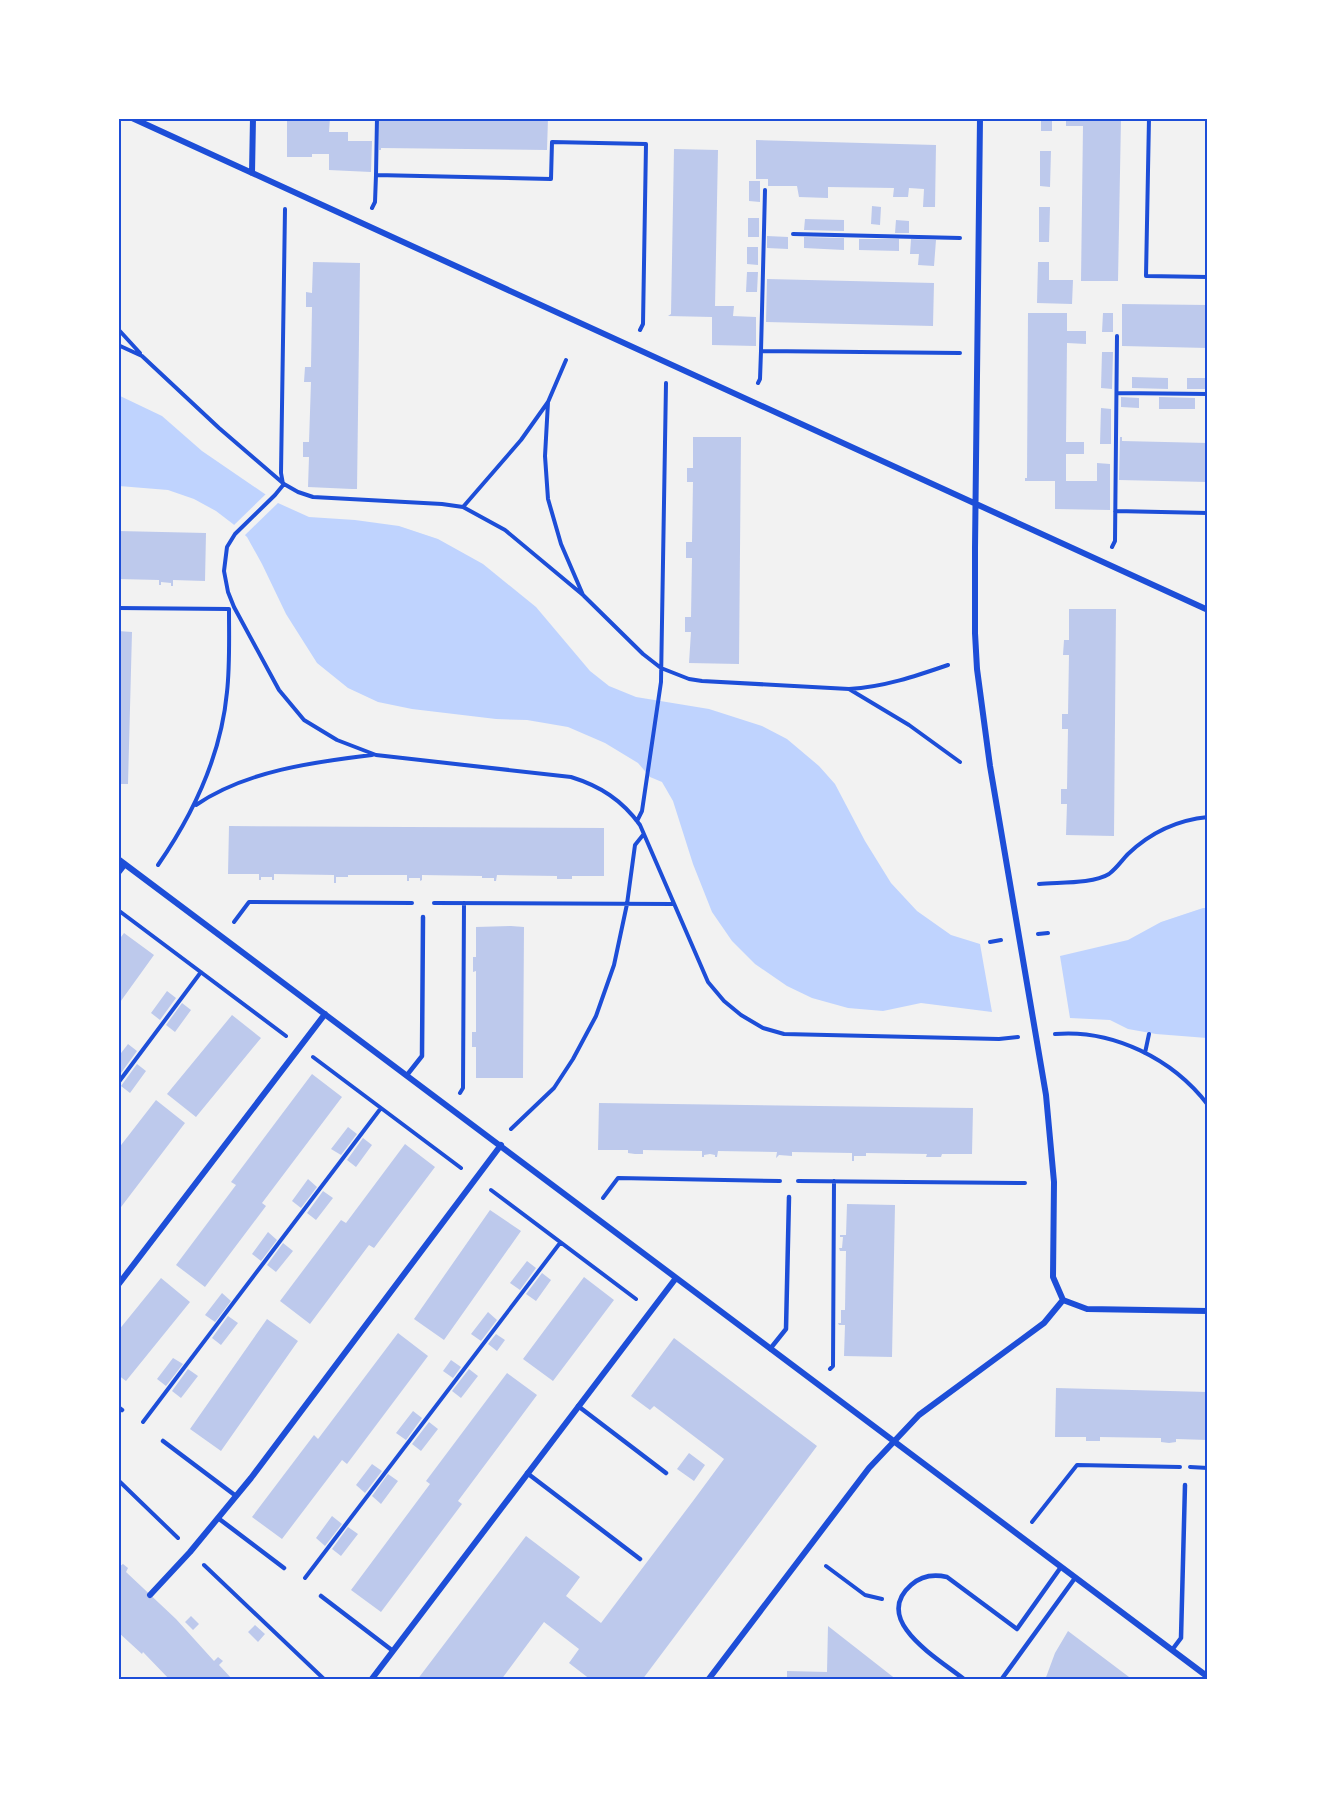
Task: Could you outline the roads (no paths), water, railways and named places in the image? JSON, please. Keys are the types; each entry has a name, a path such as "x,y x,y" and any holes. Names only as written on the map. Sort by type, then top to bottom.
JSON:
{"street":[{"path":"132,118 1208,610"},
{"path":"252,173 253,118"},
{"path":"981,118 976,353 975,633 983,719 1046,1095 1054,1182 1053,1277 1063,1300 1087,1309 1208,1311"},
{"path":"118,859 1208,1677"},
{"path":"118,873 125,864"},
{"path":"118,1285 325,1014"},
{"path":"150,1595 190,1552 236,1496 501,1145"},
{"path":"371,1680 676,1278"},
{"path":"708,1680 869,1468 894,1441 919,1415 1044,1323 1063,1300"}],"lane":[{"path":"407,1075 422,1056 423,917"},
{"path":"770,1349 786,1329 789,1197"},
{"path":"578,1406 666,1473"},
{"path":"163,1441 236,1496"},
{"path":"527,1473 639,1559"},
{"path":"1172,1650 1180,1638 1185,1485"},
{"path":"218,1518 284,1568"},
{"path":"965,1680 909,1635 902,1623 900,1604 907,1589 928,1576 942,1576 955,1581 1017,1629 1061,1567"},
{"path":"1001,1680 1075,1578"},
{"path":"321,1596 393,1651"}],"water":[{"path":"118,395 162,416 202,451 278,503 309,517 399,526 438,539 483,564 536,607 590,671 609,686 636,697 709,709 762,726 787,739 819,766 835,784 865,841 891,883 917,911 951,935 980,944 992,1012 921,1003 883,1011 848,1008 812,998 787,986 755,964 732,941 712,912 693,864 673,801 662,782 650,777 638,763 605,743 568,727 527,720 496,719 412,709 378,702 348,688 317,663 286,614 247,537 233,524 194,499 168,490 119,486"},
{"path":"1207,908 1207,1038 1128,1029 1110,1020 1070,1018 1060,956 1128,940 1161,922"}]}
